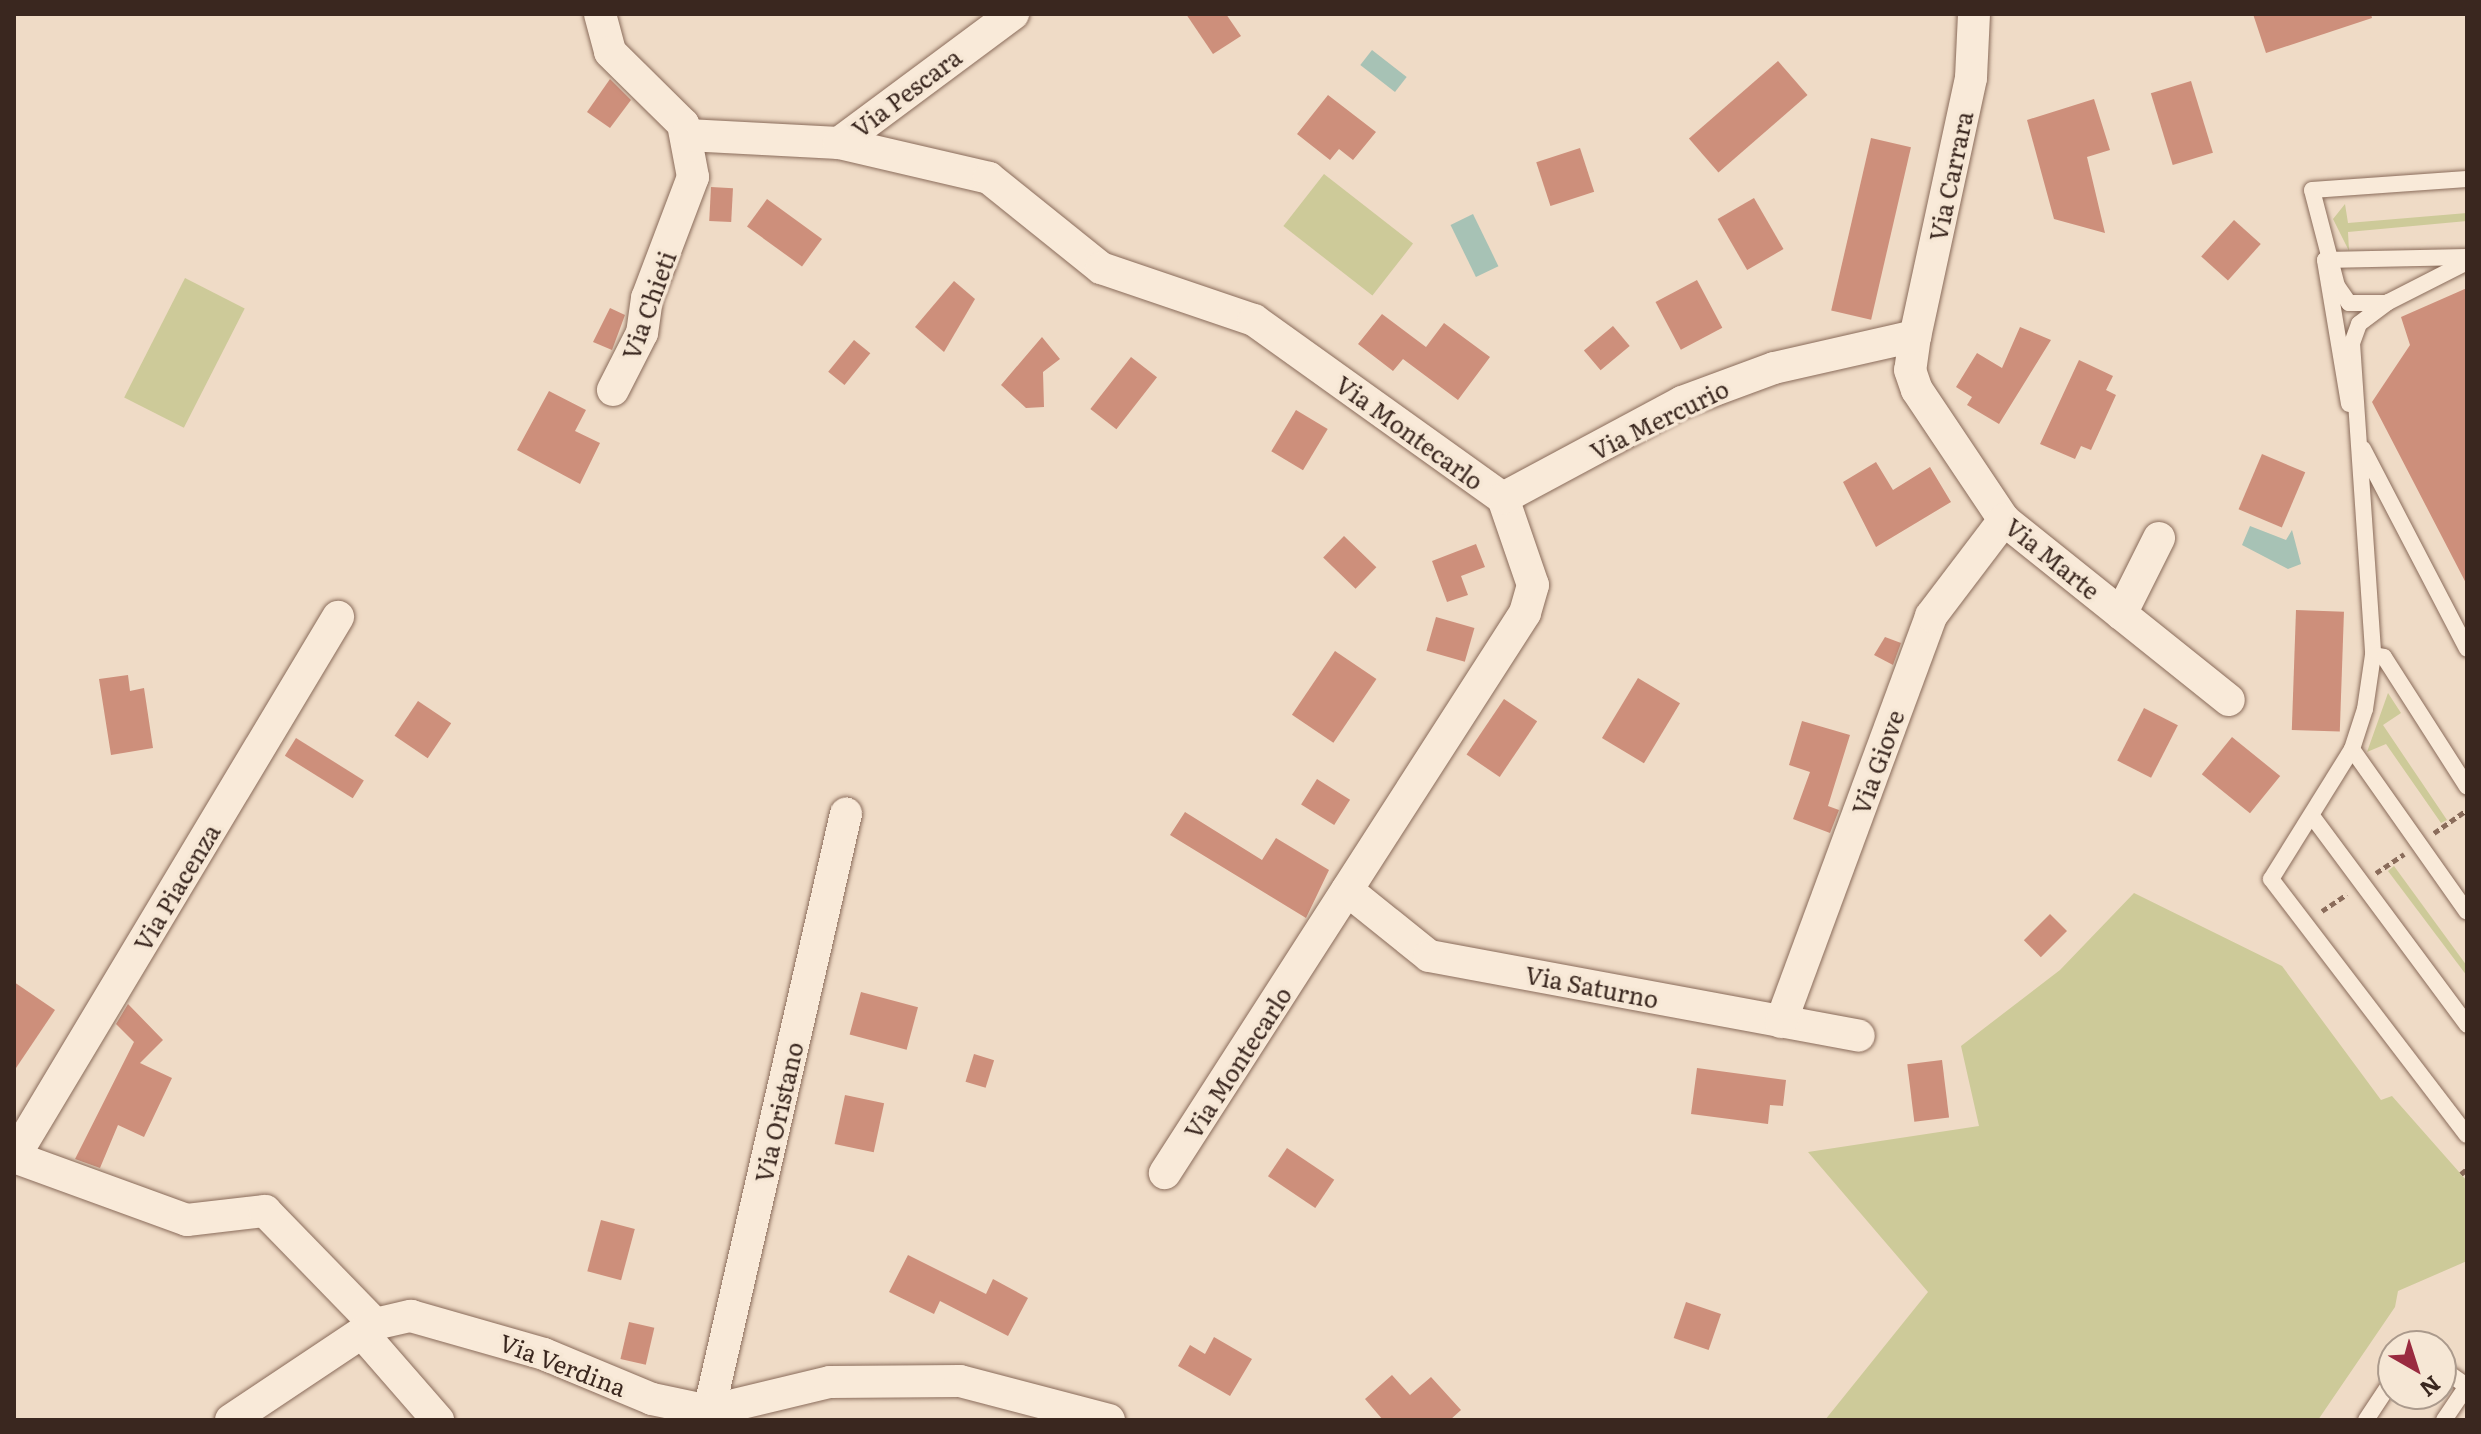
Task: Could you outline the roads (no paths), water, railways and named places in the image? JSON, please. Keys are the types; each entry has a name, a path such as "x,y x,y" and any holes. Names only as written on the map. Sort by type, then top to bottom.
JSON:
{"street":[{"name":"Via Chieti","path":"600,14 610,52 662,97 687,135 693,177 686,211 613,390"},
{"name":"Via Pescara","path":"839,143 1013,14"},
{"name":"Via Carrara","path":"1915,336 1971,78 1974,14"},
{"name":"Via Montecarlo","path":"687,135 839,143 989,178 1101,268 1254,320 1503,498 1533,585 1525,613 1165,1173"},
{"name":"Via Mercurio","path":"1503,498 1682,402 1774,368 1915,336"},
{"name":"Via Marte","path":"1915,336 1910,370 1917,390 2004,520 2229,700"},
{"name":"Via Giove","path":"1781,1022 1931,616 2004,520"},
{"path":"2121,614 2159,538"},
{"name":"Via Piacenza","path":"14,1157 338,617"},
{"name":"Via Oristano","path":"709,1411 846,814"},
{"name":"Via Saturno","path":"1347,890 1429,956 1859,1036"},
{"path":"14,1157 187,1220 265,1211 369,1329 438,1420"},
{"name":"Via Verdina","path":"231,1420 369,1329 438,1318 652,1399 709,1411 830,1382 960,1381 1062,1414 1109,1420"}],"lane":[{"path":"2388,302 2349,303 2325,260 2312,190 2467,179"},
{"path":"2325,260 2467,259"},
{"path":"2467,259 2388,302 2359,324 2352,343 2373,655 2352,749 2271,879 2379,1029 2467,1135"},
{"path":"2325,260 2321,274 2357,437 2396,525 2467,649"},
{"path":"2373,655 2384,657 2467,787"},
{"path":"2352,749 2467,912"},
{"path":"2312,816 2467,1025"},
{"path":"2444,1420 2467,1386"},
{"path":"2366,1420 2377,1403"}]}
